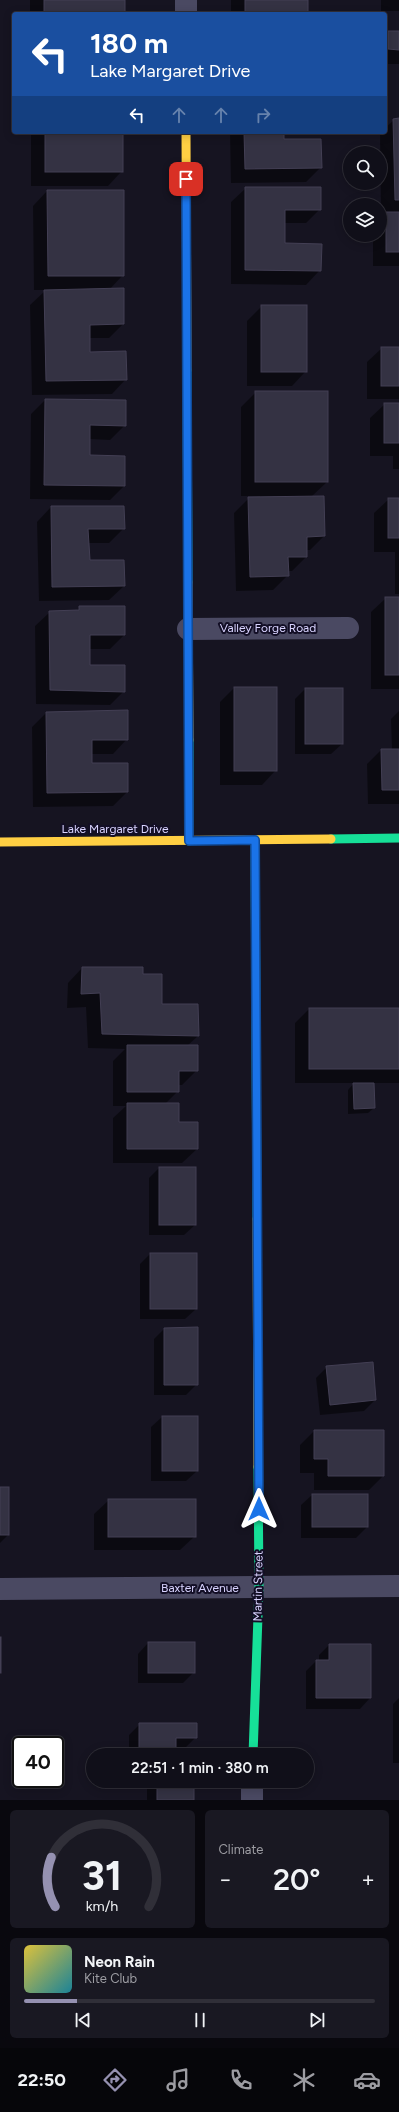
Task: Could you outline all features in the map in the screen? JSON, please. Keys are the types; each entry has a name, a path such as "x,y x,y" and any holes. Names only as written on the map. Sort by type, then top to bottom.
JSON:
{"street":[{"path":"186,0 186,12"},
{"path":"186,134 189,841"},
{"name":"Valley Forge Road","path":"188,629 348,628"},
{"name":"Lake Margaret Drive","path":"0,842 399,838"},
{"name":"Martin Street","path":"253,1748 259,1588 255,840"},
{"name":"Baxter Avenue","path":"0,1589 399,1586"},
{"path":"252,1788 252,1800"}],"building":[{"path":"44,0 125,0 125,12 44,12"},
{"path":"245,0 308,0 308,12 245,12"},
{"path":"388,31 399,31 399,50 388,49"},
{"path":"399,118 399,200 395,200 393,119"},
{"path":"45,134 123,134 123,172 45,172"},
{"path":"244,134 284,134 284,139 321,139 322,168 245,169"},
{"path":"245,187 321,187 321,210 285,210 285,243 322,244 321,271 245,270"},
{"path":"47,190 124,190 124,276 48,276"},
{"path":"387,212 399,212 399,252 386,252"},
{"path":"124,288 124,324 90,325 90,352 126,351 127,380 46,381 44,290"},
{"path":"261,305 307,305 307,372 261,372"},
{"path":"381,347 399,347 399,386 381,386"},
{"path":"255,391 328,391 328,482 255,482"},
{"path":"45,399 126,400 126,426 90,425 90,455 125,456 125,486 44,485"},
{"path":"384,403 399,403 399,443 384,443"},
{"path":"324,496 325,536 307,537 307,557 288,557 289,576 250,577 248,497"},
{"path":"388,498 399,498 399,538 388,538"},
{"path":"51,506 124,506 125,529 88,529 90,560 124,560 125,586 52,587"},
{"path":"385,597 399,597 399,675 385,675"},
{"path":"79,606 125,606 125,635 90,635 90,665 125,665 125,692 50,690 49,611 79,610"},
{"path":"234,687 277,687 277,771 234,771"},
{"path":"305,688 343,688 343,744 305,744"},
{"path":"128,710 128,740 92,740 92,763 128,763 128,792 47,793 46,712"},
{"path":"381,749 399,749 399,790 382,790"},
{"path":"82,967 143,967 143,974 162,974 162,1004 198,1004 199,1036 102,1034 100,993 81,994"},
{"path":"309,1008 399,1008 399,1069 309,1069"},
{"path":"127,1045 198,1045 198,1071 179,1071 179,1092 127,1092"},
{"path":"353,1083 374,1083 375,1108 354,1109"},
{"path":"127,1103 179,1103 179,1122 198,1122 198,1149 127,1149"},
{"path":"159,1167 196,1167 196,1225 159,1225"},
{"path":"150,1253 197,1253 197,1309 150,1309"},
{"path":"198,1327 198,1385 164,1385 164,1328"},
{"path":"373,1362 376,1400 330,1405 326,1366"},
{"path":"162,1416 198,1416 198,1471 162,1471"},
{"path":"314,1430 384,1430 384,1476 328,1476 328,1459 314,1459"},
{"path":"0,1487 9,1487 9,1535 0,1535"},
{"path":"312,1494 368,1494 368,1527 312,1527"},
{"path":"108,1499 196,1499 196,1537 108,1537"},
{"path":"1,1637 1,1673 0,1673"},
{"path":"148,1642 195,1642 195,1673 148,1673"},
{"path":"329,1644 371,1644 371,1698 316,1698 316,1660 329,1660"},
{"path":"139,1723 197,1723 197,1738 176,1738 176,1748 139,1748"},
{"path":"157,1788 194,1788 194,1800 157,1800"}],"traffic: fast":[{"path":"187,370 188,582"},
{"path":"189,740 189,841"},
{"path":"331,839 399,838"},
{"path":"255,840 257,1219"},
{"path":"253,1748 259,1588 258,1467"}],"traffic: slow":[{"path":"186,134 187,370"},
{"path":"188,582 189,740"},
{"path":"0,842 331,839"},
{"path":"257,1219 258,1467"}],"route":[{"path":"186,179 189,841 255,840 259,1509"}]}
